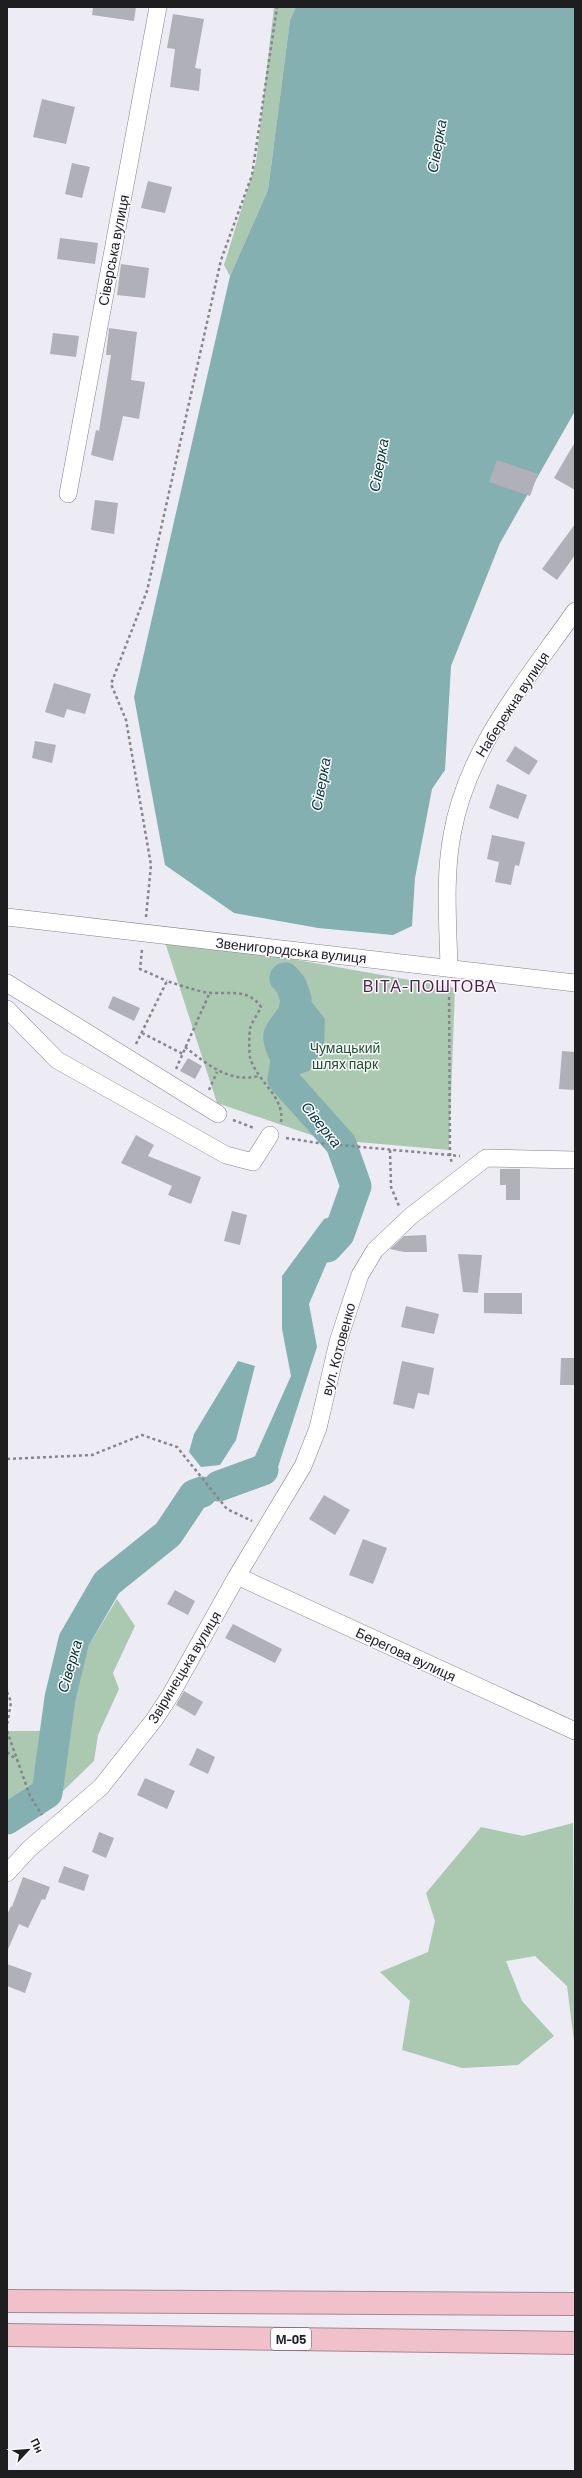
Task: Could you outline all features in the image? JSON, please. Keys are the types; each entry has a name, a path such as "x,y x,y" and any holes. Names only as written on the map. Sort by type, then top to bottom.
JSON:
{"highway":[{"path":"7,2301 575,2304"},
{"name":"М-05","path":"7,2335 575,2343"}],"street":[{"name":"Сіверська вулиця","path":"68,494 158,7"},
{"name":"Набережна вулиця","path":"449,968 448,877 452,836 457,810 468,776 483,743 575,611"},
{"name":"Звенигородська вулиця","path":"7,917 575,983"},
{"path":"7,983 218,1114"},
{"path":"7,1009 56,1060 226,1154 253,1162 275,1132"},
{"path":"486,1158 575,1160"},
{"name":"вул. Котовенко","path":"237,1576 296,1480 313,1442 338,1342 360,1276 376,1250 405,1221 486,1158"},
{"name":"Берегова вулиця","path":"237,1576 575,1731"},
{"name":"Звіринецька вулиця","path":"7,1873 29,1849 101,1787 154,1720 171,1694 237,1576"}],"path":[{"path":"275,1132 283,1113 270,1089 259,1076 250,1057 250,1028 261,1008 255,998 243,994 210,992 167,981 140,969 151,865 126,720 111,684 147,591 221,260 252,175 276,7"},
{"path":"449,968 450,1155 457,1180"},
{"path":"129,1058 167,981"},
{"path":"169,1083 210,992"},
{"path":"142,1033 183,1054"},
{"path":"185,1047 217,1072 245,1079 259,1076"},
{"path":"318,1143 486,1158"},
{"path":"390,1150 391,1187 405,1221"},
{"path":"7,1459 92,1455 142,1435 177,1447 227,1509 267,1528"},
{"path":"7,1692 11,1702 7,1725"},
{"path":"7,1731 30,1796 41,1814"},
{"path":"7,1752 17,1760"}],"green space":[{"path":"274,7 296,7 290,20 268,190 230,276 224,265 256,162"},
{"name":"Чумацький шлях парк","path":"163,936 455,988 449,1150 323,1139 217,1103"},
{"path":"117,1599 135,1626 113,1673 119,1689 98,1735 94,1761 63,1791 15,1827 7,1829 7,1731 39,1731 72,1710 84,1653"},
{"path":"573,1823 575,2049 567,1986 535,1956 506,1961 522,2001 554,2036 518,2065 462,2068 402,2050 410,2001 380,1972 428,1952 435,1921 426,1893 481,1827 523,1836"}],"water":[{"path":"296,7 575,7 575,411 500,543 451,666 445,770 432,789 415,878 412,926 393,935 318,928 234,913 165,865 134,697 230,276 268,190 290,20"},
{"path":"307,996 325,1019 324,1046 309,1071 283,1079 272,1063 266,1050 263,1037 265,1027 283,1002"},
{"path":"351,1210 360,1218 342,1251 331,1253 309,1304 317,1347 277,1470 231,1496 221,1482 252,1463 291,1376 282,1329 282,1276 324,1219"},
{"path":"238,1361 255,1366 236,1440 220,1465 201,1467 189,1452 194,1434"}],"building":[{"path":"93,7 136,7 134,21 92,15"},
{"path":"173,14 204,19 195,68 201,69 199,91 170,87 175,49 167,48"},
{"path":"42,99 75,107 66,144 33,137"},
{"path":"72,163 90,167 82,198 65,194"},
{"path":"148,181 172,187 165,213 141,208"},
{"path":"60,238 98,243 95,264 57,259"},
{"path":"121,264 149,268 145,298 117,295"},
{"path":"109,328 137,332 131,380 145,382 139,419 123,416 113,461 91,455 96,430 99,431 111,355 106,355"},
{"path":"53,333 79,336 76,357 50,354"},
{"path":"575,442 575,490 554,478"},
{"path":"497,460 538,474 530,496 489,482"},
{"path":"95,500 118,503 114,534 91,530"},
{"path":"575,524 575,555 557,580 542,569"},
{"path":"54,683 91,694 85,714 67,709 64,718 45,712"},
{"path":"35,741 56,745 52,763 32,758"},
{"path":"515,746 538,761 529,775 506,761"},
{"path":"497,784 527,795 518,819 489,808"},
{"path":"492,835 525,842 519,866 515,865 511,885 495,882 499,862 487,859"},
{"path":"113,996 140,1008 134,1021 108,1008"},
{"path":"562,1051 575,1052 575,1090 559,1089"},
{"path":"188,1058 202,1066 195,1079 180,1071"},
{"path":"136,1135 154,1145 148,1156 201,1177 191,1204 168,1195 172,1186 121,1163"},
{"path":"500,1169 520,1169 520,1200 506,1200 506,1185 500,1185"},
{"path":"232,1211 247,1215 240,1245 224,1241"},
{"path":"426,1235 427,1252 404,1252 390,1249 404,1236"},
{"path":"458,1254 482,1255 478,1293 463,1292"},
{"path":"484,1293 522,1293 522,1314 484,1313"},
{"path":"406,1306 439,1314 434,1334 401,1327"},
{"path":"561,1358 575,1358 575,1385 560,1385"},
{"path":"402,1361 434,1368 429,1395 418,1393 414,1409 393,1404"},
{"path":"324,1495 350,1510 335,1535 309,1519"},
{"path":"363,1539 387,1548 373,1584 349,1575"},
{"path":"175,1590 195,1601 188,1615 167,1604"},
{"path":"233,1624 282,1649 275,1663 225,1638"},
{"path":"184,1691 203,1702 195,1716 176,1705"},
{"path":"197,1748 215,1757 208,1774 189,1765"},
{"path":"145,1778 175,1791 167,1809 137,1795"},
{"path":"99,1832 114,1838 106,1858 92,1852"},
{"path":"64,1866 89,1875 84,1891 58,1882"},
{"path":"23,1877 50,1887 45,1900 42,1899 28,1928 19,1924 7,1952 7,1915 11,1906 12,1907"},
{"path":"7,1964 32,1973 25,1993 7,1986"}],"waterway":[{"name":"Сіверка","path":"285,978 291,985 296,999 283,1079 341,1144 356,1186 339,1234 327,1247"},
{"name":"Сіверка","path":"219,1486 263,1470"},
{"name":"Сіверка","path":"7,1819 47,1793 60,1698 74,1640 107,1583 168,1534 194,1495 202,1492"}],"district":[{"name":"ВІТА-ПОШТОВА","path":"430,985"}]}
